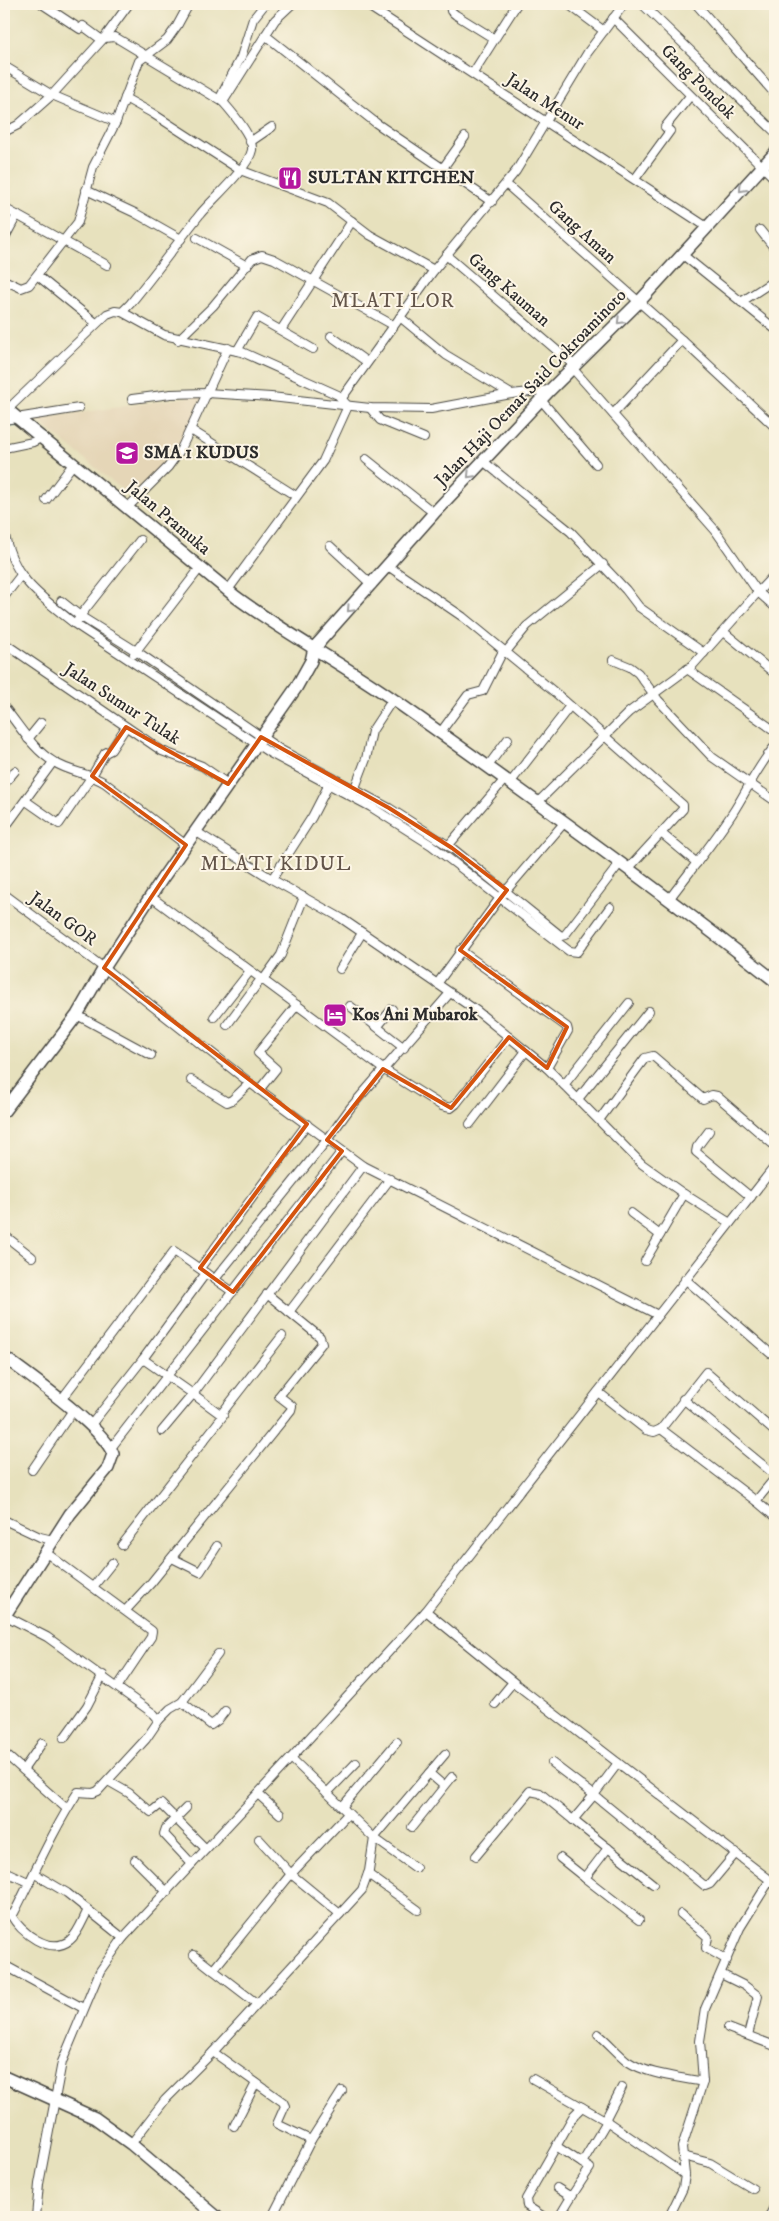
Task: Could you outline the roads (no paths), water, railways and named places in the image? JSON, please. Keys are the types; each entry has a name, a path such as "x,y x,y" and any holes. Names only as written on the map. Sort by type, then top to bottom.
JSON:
{"street":[{"path":"42,4 80,29 83,26 103,39 115,37 221,100 240,122 253,148 240,170 122,312"},
{"path":"4,132 18,125 52,96 103,39 129,4"},
{"path":"4,280 24,288 38,276 65,241 82,212 92,166 116,122 139,61 167,40 178,26 189,4"},
{"path":"221,100 241,57 252,19 265,4"},
{"path":"221,100 275,20 292,4"},
{"name":"Jalan Menur","path":"365,4 546,119 707,227"},
{"path":"450,4 452,11 456,15 493,38"},
{"path":"473,73 493,38 517,4"},
{"path":"568,4 604,31"},
{"path":"342,398 434,270 506,184 546,119 624,4"},
{"path":"642,4 775,132"},
{"path":"696,4 775,94"},
{"name":"Gang Pondok","path":"613,18 775,179"},
{"path":"265,35 376,123 492,202"},
{"path":"4,66 52,96 116,122"},
{"path":"635,179 670,131 665,126 690,96"},
{"path":"125,98 152,113 240,170 328,203 370,235 434,270"},
{"path":"250,142 272,127"},
{"path":"443,168 464,137"},
{"name":"Jalan Haji Oemar Said Cokroaminoto","path":"317,645 434,513 550,390 639,302 775,153"},
{"name":"Gang Aman","path":"506,184 682,340 775,427"},
{"path":"86,190 135,213 181,239"},
{"path":"4,208 107,265"},
{"path":"4,238 17,215"},
{"path":"281,330 315,281 352,221"},
{"path":"760,230 775,249"},
{"path":"197,238 247,266"},
{"name":"Gang Kauman","path":"446,255 574,368 715,530 758,592 775,607"},
{"path":"683,255 775,329"},
{"path":"178,340 213,306 257,256 268,257 393,325"},
{"path":"38,276 96,323"},
{"path":"741,302 775,280"},
{"path":"8,414 96,323 110,312 122,312 152,330 178,340 237,350 342,398 348,406"},
{"path":"400,316 446,355 511,394"},
{"path":"237,350 256,317 313,349"},
{"path":"331,336 367,362"},
{"path":"613,414 682,340"},
{"path":"128,507 168,466 181,449 192,430 228,348"},
{"path":"132,400 171,394 207,394 270,397 370,408 431,409 511,394 550,390"},
{"path":"541,400 596,464"},
{"path":"228,590 329,450 348,406"},
{"path":"8,414 79,408"},
{"path":"370,408 380,420 424,438"},
{"name":"Jalan Pramuka","path":"8,414 43,437 200,568 263,617 317,645 488,766 564,823 670,898 775,981"},
{"path":"192,430 296,496"},
{"path":"4,448 33,442 43,437"},
{"path":"366,460 434,513"},
{"path":"483,461 571,532 603,564 638,607 704,652"},
{"path":"46,500 74,463"},
{"path":"4,532 10,560 21,575 52,606 78,620 328,786 353,793 389,808 448,846 503,895 574,953 588,939 610,906"},
{"path":"78,620 140,540"},
{"path":"330,546 372,585"},
{"path":"440,733 468,695 483,691 504,652 527,626 603,564"},
{"path":"258,740 353,793 558,934 564,936 624,866 661,833 683,809 683,805 570,706 463,617 388,566"},
{"path":"133,656 174,599 200,568"},
{"path":"537,803 628,712 687,669 724,632 775,574"},
{"path":"4,596 21,575"},
{"path":"61,601 78,620"},
{"path":"724,632 775,674"},
{"path":"4,1111 77,1015 104,968 150,896 296,688 317,645"},
{"name":"Jalan Sumur Tulak","path":"5,647 162,751 202,766 228,784"},
{"path":"613,660 630,667 638,673 653,693 706,752 775,800"},
{"path":"687,669 775,731"},
{"path":"353,793 366,759 370,738 393,699"},
{"path":"448,846 508,781 570,706"},
{"path":"4,707 28,739 53,762 92,776 105,783 186,845"},
{"path":"28,739 41,723"},
{"path":"26,801 58,825 92,776 105,753 111,750 126,727"},
{"path":"488,766 508,739"},
{"path":"670,898 751,784 760,764 775,746"},
{"path":"4,829 53,762"},
{"path":"4,784 15,771"},
{"path":"272,879 312,817 328,786"},
{"path":"436,984 503,895 564,823"},
{"path":"195,831 272,879 339,916 477,1011 547,1068 600,1119 642,1164 684,1194 730,1223"},
{"path":"661,833 697,862"},
{"name":"Jalan GOR","path":"4,894 104,968 259,1090 363,1166 658,1315"},
{"path":"150,896 383,1069 442,1106 450,1108 509,1037"},
{"path":"227,1025 281,955 304,896"},
{"path":"340,969 362,933"},
{"path":"460,950 567,1027 568,1031 547,1068"},
{"path":"214,1017 250,971"},
{"path":"215,1280 327,1140 351,1107 450,993"},
{"path":"564,1085 629,1003"},
{"path":"259,1090 276,1069 258,1053 297,1005"},
{"path":"350,1006 404,1048"},
{"path":"378,1026 392,1009"},
{"path":"578,1099 649,1011"},
{"path":"77,1015 151,1055"},
{"path":"470,1124 526,1051"},
{"path":"600,1119 645,1058 653,1056 703,1099 712,1095 717,1096 775,1146"},
{"path":"191,1080 226,1102 232,1100 250,1083"},
{"path":"90,1426 143,1359 202,1270 307,1124"},
{"path":"709,1131 696,1147 696,1152 751,1197"},
{"path":"111,1448 342,1151"},
{"path":"162,1431 193,1394 363,1166"},
{"path":"36,2217 39,2184 57,2099 62,2062 100,1971 123,1938 426,1611 685,1279 774,1169"},
{"path":"289,1312 390,1179"},
{"path":"645,1262 684,1194"},
{"path":"631,1213 660,1235"},
{"path":"4,1235 32,1257"},
{"path":"61,1400 173,1251 176,1251 233,1292"},
{"path":"685,1279 770,1353"},
{"path":"126,1610 172,1558 291,1410 292,1406 279,1396 322,1341 267,1294"},
{"path":"122,1545 222,1417 222,1414 282,1336"},
{"path":"4,1357 61,1400 90,1426 111,1448 113,1454 108,1468 70,1514 4,1616 47,1637 118,1686 154,1714 158,1720"},
{"path":"143,1359 167,1378 222,1414"},
{"path":"598,1392 650,1432 661,1429 706,1372 775,1432"},
{"path":"683,1399 775,1476 756,1501"},
{"path":"32,1470 72,1410"},
{"path":"661,1429 775,1517"},
{"path":"4,1520 40,1537 53,1540"},
{"path":"172,1558 199,1572 217,1546"},
{"path":"45,1552 148,1626 152,1634 118,1686"},
{"path":"93,1587 112,1563"},
{"path":"426,1611 513,1682 772,1882 740,1928 705,2009 701,2028 703,2082 682,2146 683,2188 669,2217"},
{"path":"88,1910 73,1937 68,1942 54,1944 41,1942 27,1934 7,1915 30,1883 45,1848 78,1792 93,1793 108,1781 146,1739 158,1720 182,1702 218,1654"},
{"path":"64,1738 87,1706 103,1675"},
{"path":"495,1704 513,1682"},
{"path":"182,1702 211,1725 225,1711"},
{"path":"342,1807 397,1742"},
{"path":"23,1770 42,1743"},
{"path":"4,1753 67,1809"},
{"path":"131,2144 165,2100 213,2052 256,2003 362,1890 368,1874 374,1838 445,1754"},
{"path":"291,1758 374,1838 416,1868"},
{"path":"327,1793 356,1763"},
{"path":"552,1763 705,1886 710,1884 736,1853"},
{"path":"573,1820 618,1763"},
{"path":"429,1773 444,1786"},
{"path":"412,1827 452,1777"},
{"path":"108,1781 129,1793 152,1812 161,1804 206,1850"},
{"path":"476,1856 530,1791 540,1793 653,1884"},
{"path":"258,1794 280,1814"},
{"path":"186,1808 166,1828 164,1834 192,1864"},
{"path":"213,1970 291,1874 348,1814"},
{"path":"259,1839 291,1874 340,1914"},
{"path":"585,1878 608,1848"},
{"path":"560,1858 639,1920"},
{"path":"135,1860 167,1892"},
{"path":"4,1871 30,1883"},
{"path":"34,1874 67,1893 123,1938"},
{"path":"368,1874 418,1910"},
{"path":"681,1914 708,1936 706,1948 727,1960"},
{"path":"194,1955 256,2003"},
{"path":"4,1965 83,2008"},
{"path":"721,1974 745,1986 758,1996 748,2035"},
{"path":"728,2028 775,2046"},
{"path":"598,2034 628,2061 636,2065 653,2072 703,2082"},
{"path":"213,2052 284,2104 277,2124 311,2140"},
{"path":"4,2077 57,2099 95,2118 131,2144 217,2217"},
{"path":"533,2079 606,2120 684,2175"},
{"path":"234,2126 256,2083"},
{"path":"582,2163 622,2087"},
{"path":"272,2217 311,2140 342,2091"},
{"path":"544,2217 527,2206 525,2202 556,2146 582,2107"},
{"path":"556,2146 590,2168 559,2217"},
{"path":"683,2156 710,2163 754,2189"},
{"path":"557,2188 571,2197"},
{"path":"769,2217 775,2205"}],"waterway":[{"path":"4,427 18,425"}],"place":[{"name":"SULTAN KITCHEN","path":"290,178"},
{"name":"SMA 1 KUDUS","path":"127,453"},
{"name":"Kos Ani Mubarok","path":"335,1015"}],"district":[{"name":"MLATI LOR","path":"393,301"},
{"name":"MLATI KIDUL","path":"276,864"}]}
